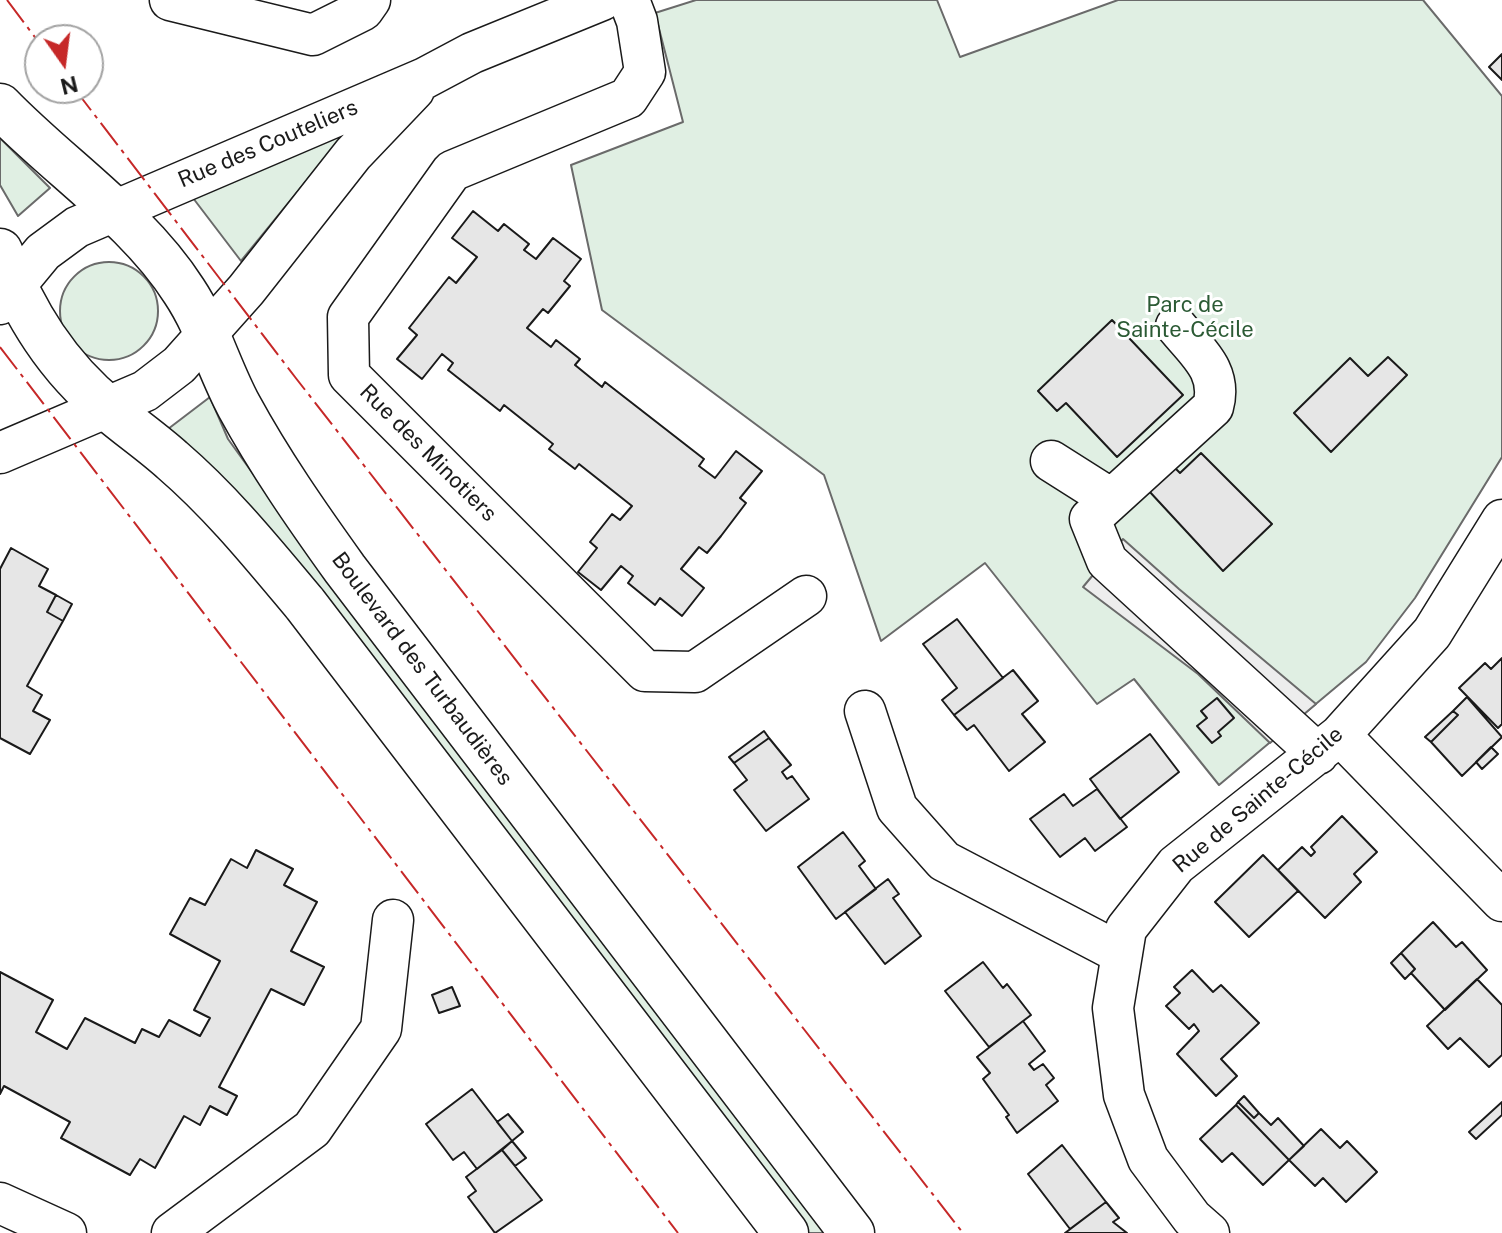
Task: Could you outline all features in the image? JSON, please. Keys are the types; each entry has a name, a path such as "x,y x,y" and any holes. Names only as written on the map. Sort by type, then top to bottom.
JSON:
{"main road":[{"name":"Boulevard des Turbaudières","path":"0,106 112,211 171,273 207,335 239,406 290,492 345,569 852,1233"},
{"path":"4,280 54,353 108,409 173,461 232,519 305,604 786,1233"}],"street":[{"path":"170,0 313,35 363,10 370,0"},
{"name":"Rue des Couteliers","path":"4,280 59,238 112,211 425,78 472,53 602,0"},
{"name":"Rue des Minotiers","path":"629,0 637,21 645,72 628,98 452,171 348,317 349,375 645,671 695,672 806,596"},
{"name":"Rue des Couteliers","path":"0,453 108,409 163,379 207,335 353,154 425,78"},
{"path":"1176,326 1213,371 1218,390 1213,407 1090,519 1107,561 1329,745 1502,901"},
{"path":"1051,461 1111,499"},
{"name":"Rue de Sainte-Cécile","path":"1209,1233 1192,1218 1148,1159 1124,1095 1113,1008 1126,929 1176,865 1329,745 1432,633 1502,520"},
{"path":"865,711 897,808 944,861 1122,954"},
{"path":"172,1233 312,1129 381,1029 393,920"},
{"path":"0,1203 66,1233"}],"green space":[{"name":"Parc de Sainte-Cécile","path":"696,0 937,0 960,57 1118,0 1423,0 1502,96 1502,457 1415,598 1366,662 1219,785 1134,679 1097,704 985,563 881,641 824,475 602,310 571,165 683,122 655,13"},
{"path":"340,127 344,135 241,261 193,198"},
{"path":"0,138 50,188 18,216 0,185"},
{"path":"109,262 128,266 144,276 154,292 158,311 154,330 144,346 128,356 109,360 90,356 74,346 64,330 60,311 64,292 74,276 90,266"},
{"path":"210,397 228,439 308,550 830,1233 807,1233 168,429"}],"shaded area":[{"path":"1123,539 1316,704 1270,743 1198,674 1083,587"}],"building":[{"path":"1502,54 1502,80 1489,67"},
{"path":"473,211 498,231 504,224 529,244 524,250 536,259 553,238 581,259 564,281 570,286 548,313 543,309 527,328 551,347 556,340 580,359 575,365 602,387 605,382 704,459 699,466 715,478 736,451 762,471 740,498 746,503 707,553 699,547 681,569 704,588 682,616 660,598 655,605 628,583 633,576 621,566 601,590 578,572 597,548 590,542 612,514 620,520 632,506 579,464 575,469 549,449 553,444 504,405 500,411 448,370 453,363 442,354 422,379 397,359 417,335 409,328 449,277 456,283 477,257 452,238"},
{"path":"1112,320 1183,395 1117,457 1066,403 1057,411 1038,391"},
{"path":"1388,357 1407,375 1331,452 1294,413 1350,358 1368,376"},
{"path":"1201,453 1272,524 1223,571 1149,491 1174,467 1180,473"},
{"path":"11,548 48,569 39,586 56,595 47,612 63,621 27,686 42,695 33,711 50,720 30,754 0,738 0,569"},
{"path":"56,595 72,604 63,621 47,612"},
{"path":"957,619 1003,678 954,715 942,700 957,688 923,644"},
{"path":"1502,658 1502,724 1498,728 1459,688 1485,663 1491,669"},
{"path":"1013,670 1038,701 1022,714 1045,742 1009,771 974,725 967,730 954,715"},
{"path":"1467,697 1502,737 1462,776 1431,742 1458,715 1453,711"},
{"path":"1217,698 1234,718 1218,732 1221,736 1212,743 1197,726 1207,718 1201,711"},
{"path":"1453,711 1458,715 1431,742 1425,737"},
{"path":"764,731 769,738 734,763 729,757"},
{"path":"1150,734 1179,772 1120,819 1090,779"},
{"path":"769,738 791,765 782,772 787,779 792,776 809,799 766,831 734,790 747,780 734,763"},
{"path":"1491,747 1498,754 1482,769 1476,762"},
{"path":"1097,789 1127,827 1095,851 1085,838 1060,857 1030,819 1064,794 1073,806"},
{"path":"1342,816 1377,852 1354,874 1361,882 1325,918 1278,870 1302,847 1311,856 1315,852 1311,847"},
{"path":"843,832 865,861 859,866 876,889 836,919 798,867"},
{"path":"256,850 293,869 284,885 317,902 291,951 324,967 304,1005 271,989 219,1087 237,1096 227,1115 210,1106 200,1125 184,1116 155,1168 140,1159 130,1175 61,1138 70,1122 4,1086 0,1094 0,972 53,1000 36,1032 67,1049 85,1018 135,1043 142,1029 159,1037 169,1020 200,1036 210,1018 194,1010 220,961 170,934 190,898 205,905 231,859 247,868"},
{"path":"1263,855 1298,891 1249,937 1215,902"},
{"path":"888,879 899,894 893,898 921,936 885,964 845,912"},
{"path":"1433,922 1456,947 1462,942 1487,970 1445,1010 1411,973 1415,969 1401,953"},
{"path":"1401,953 1415,969 1405,979 1391,963"},
{"path":"983,962 1003,988 1007,984 1031,1015 989,1047 945,991"},
{"path":"1192,970 1213,992 1221,985 1259,1023 1221,1059 1237,1076 1216,1096 1177,1054 1199,1031 1194,1024 1189,1029 1166,1006 1180,993 1174,987"},
{"path":"1477,979 1502,1005 1502,1055 1489,1067 1460,1038 1448,1049 1427,1026"},
{"path":"452,987 460,1006 439,1013 432,995"},
{"path":"1023,1021 1045,1051 1029,1064 1034,1070 1043,1064 1054,1078 1046,1085 1058,1101 1017,1133 1006,1117 1009,1115 983,1079 990,1073 977,1057"},
{"path":"472,1089 512,1141 477,1169 464,1152 453,1160 426,1124"},
{"path":"1244,1096 1259,1113 1254,1118 1238,1102"},
{"path":"1238,1102 1254,1118 1259,1113 1271,1125 1278,1118 1304,1146 1289,1160 1236,1105"},
{"path":"1502,1102 1502,1115 1476,1139 1469,1132"},
{"path":"1236,1105 1289,1160 1263,1185 1232,1153 1222,1162 1200,1139"},
{"path":"508,1114 523,1132 512,1141 497,1122"},
{"path":"1321,1129 1340,1148 1347,1141 1377,1172 1346,1202 1323,1178 1315,1186 1289,1160"},
{"path":"512,1141 526,1158 515,1166 502,1150"},
{"path":"1062,1145 1106,1202 1070,1229 1028,1174"},
{"path":"502,1150 542,1200 495,1233 468,1197 476,1191 466,1177"},
{"path":"1106,1202 1119,1218 1113,1222 1127,1233 1065,1233"}],"power":[{"path":"7,0 25,24"},
{"path":"86,104 295,377 963,1233"},
{"path":"0,347 678,1233"}]}
